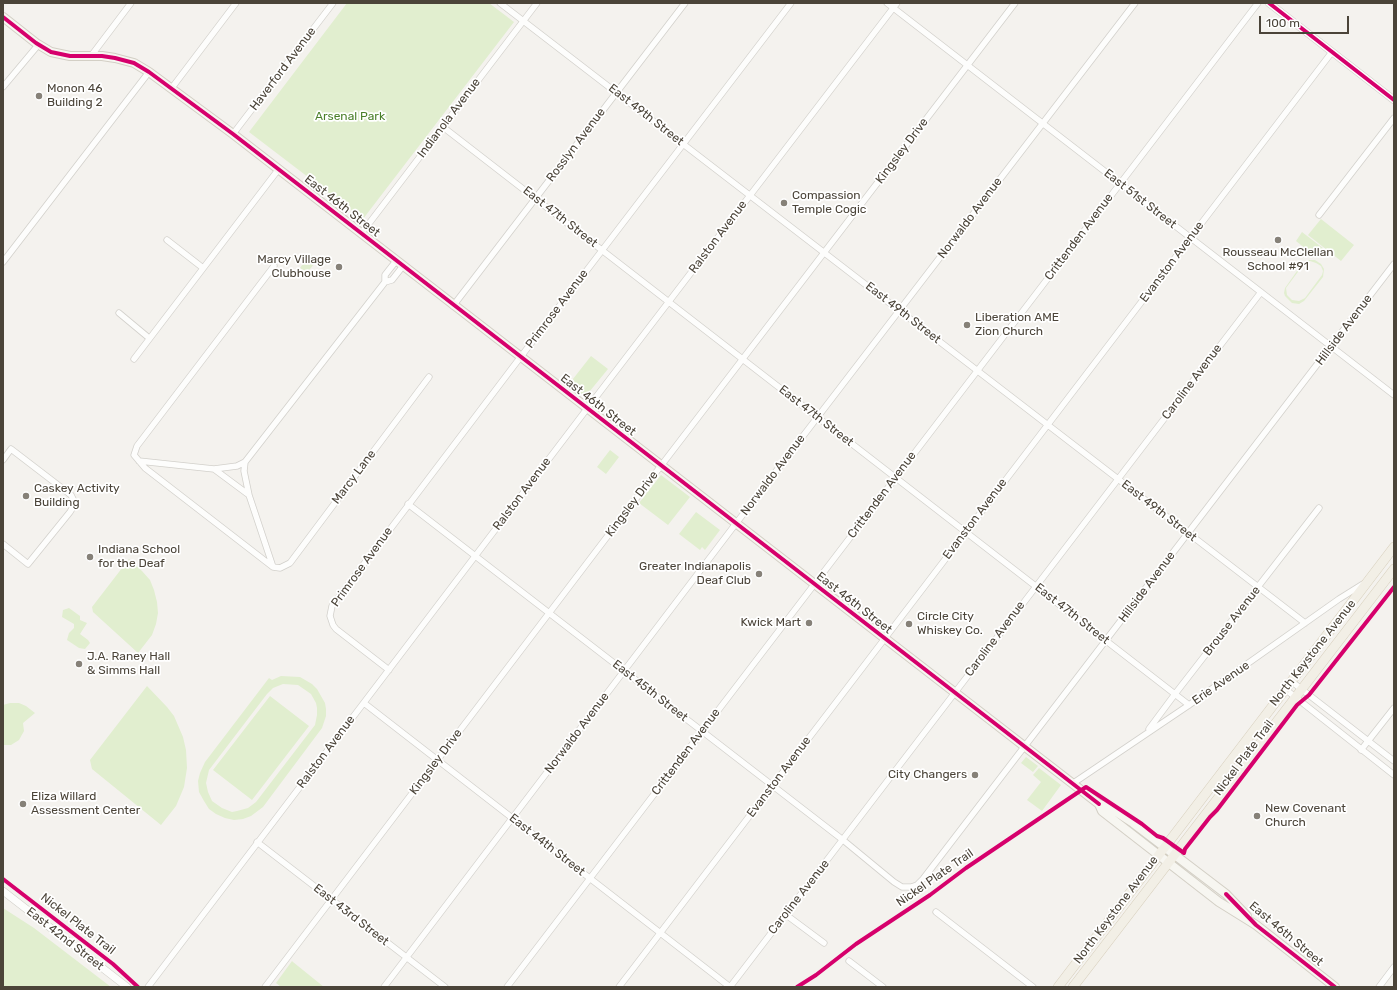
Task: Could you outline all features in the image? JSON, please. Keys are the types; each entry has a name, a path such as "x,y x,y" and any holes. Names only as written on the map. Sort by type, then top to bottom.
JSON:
{"main road":[{"name":"East 46th Street","path":"3,17 51,52 70,56 108,56 130,61 149,72 232,134 1072,784 1099,804 1107,806 1126,818 1175,854 1226,894 1256,925"},
{"name":"North Keystone Avenue","path":"1058,987 1164,846 1394,547"},
{"name":"North Keystone Avenue","path":"1074,987 1394,569"},
{"name":"East 46th Street","path":"1099,804 1102,811 1219,902 1256,925 1335,987"}],"street":[{"path":"91,56 131,3"},
{"path":"171,89 236,3"},
{"name":"Haverford Avenue","path":"232,134 333,3"},
{"name":"East 49th Street","path":"500,3 1305,623"},
{"name":"Indianola Avenue","path":"361,234 537,3"},
{"name":"Rosslyn Avenue","path":"453,306 685,3"},
{"name":"Primrose Avenue","path":"389,670 336,629 330,618 330,611 333,604 791,3"},
{"name":"East 51st Street","path":"887,3 1394,395"},
{"name":"Ralston Avenue","path":"148,987 897,3"},
{"name":"Kingsley Drive","path":"266,987 661,466 1015,3"},
{"name":"Norwaldo Avenue","path":"384,987 899,310 1135,3"},
{"name":"Crittenden Avenue","path":"507,987 1258,3"},
{"path":"1269,3 1394,100"},
{"path":"3,87 39,44"},
{"name":"Evanston Avenue","path":"619,987 1332,52"},
{"path":"3,262 149,72"},
{"path":"1319,215 1394,118"},
{"name":"East 47th Street","path":"443,127 1189,705"},
{"path":"134,359 278,170"},
{"path":"167,240 203,268"},
{"path":"385,282 385,275 396,261"},
{"name":"Hillside Avenue","path":"912,887 917,885 923,879 1394,264"},
{"path":"273,567 145,468 134,455 137,446 274,266"},
{"path":"139,461 214,469 237,466 245,462 385,282 392,280 403,266"},
{"name":"Caroline Avenue","path":"730,987 1261,292"},
{"path":"119,313 149,338"},
{"name":"Marcy Lane","path":"273,567 280,568 290,563 429,377"},
{"path":"3,460 11,449 71,495 73,499 73,507 28,564 3,544"},
{"path":"245,462 244,471 249,496 273,567"},
{"path":"214,469 249,496"},
{"name":"East 45th Street","path":"408,504 843,840 897,884 902,887 912,887"},
{"name":"Brouse Avenue","path":"1146,733 1319,508"},
{"name":"Erie Avenue","path":"1072,784 1189,705 1368,580"},
{"path":"1291,681 1394,761"},
{"path":"1285,689 1394,775"},
{"name":"East 44th Street","path":"364,703 730,987"},
{"path":"1361,750 1394,708"},
{"name":"East 43rd Street","path":"257,842 445,987"},
{"name":"East 42nd Street","path":"3,891 127,987"},
{"path":"936,912 1033,987"},
{"path":"785,914 824,943"},
{"path":"849,960 883,987"},
{"path":"1379,987 1394,967"}],"green space":[{"name":"Arsenal Park","path":"347,3 489,3 514,22 363,219 249,132"},
{"path":"1321,219 1354,245 1341,261 1308,235"},
{"path":"1302,232 1324,249 1317,258 1296,241"},
{"path":"310,254 317,260 307,273 300,268"},
{"path":"1308,260 1315,260 1321,264 1324,269 1323,277 1304,301 1299,304 1292,303 1285,296 1285,288 1302,264","holes":["1310,261 1321,266 1323,271 1322,275 1305,298 1299,301 1292,300 1287,295 1286,288 1303,265"]},
{"path":"591,356 608,369 585,397 569,384"},
{"path":"610,450 619,457 606,474 597,467"},
{"path":"661,475 690,497 668,525 639,503"},
{"path":"696,512 720,530 705,550 702,547 700,550 679,534"},
{"path":"129,559 150,580 157,602 158,613 152,635 138,653 93,612 92,607"},
{"path":"69,608 80,616 80,620 87,623 80,634 90,643 85,649 79,648 67,640 69,633 74,628 74,624 62,617 63,610"},
{"path":"281,676 300,677 312,684 317,689 325,703 326,716 322,728 263,807 251,816 243,819 234,820 225,818 209,809 199,792 198,781 200,773 205,762 269,678 272,680","holes":["283,684 298,685 311,694 316,703 317,715 315,725 256,802 248,808 232,812 222,808 212,801 208,792 206,783 209,770 273,688"]},
{"path":"147,686 174,716 183,737 186,750 187,768 184,787 176,806 161,825 92,769 90,760"},
{"path":"270,696 309,726 252,800 213,770"},
{"path":"19,703 35,713 23,723 24,731 19,740 11,745 3,745 3,705"},
{"path":"1026,757 1038,766 1033,772 1021,763"},
{"path":"1039,768 1061,785 1042,811 1027,800 1041,782 1033,775"},
{"path":"3,908 34,928 111,987 3,987"},
{"path":"292,961 324,987 281,987 276,983"}],"cycle path":[{"path":"1269,3 1394,100"},
{"path":"3,17 36,43 51,52 70,56 102,56 115,58 134,63 149,72 233,134 1099,804"},
{"name":"Nickel Plate Trail","path":"797,987 816,975 856,944 930,895 966,868 1086,787 1184,853 1185,849 1217,810 1297,705 1309,695 1394,587"},
{"name":"Nickel Plate Trail","path":"3,879 113,964 138,987"},
{"path":"1226,894 1256,925 1335,987"}],"place":[{"name":"Monon 46 Building 2","path":"39,96"},
{"name":"Compassion Temple Cogic","path":"784,203"},
{"name":"Rousseau McClellan School #91","path":"1278,240"},
{"name":"Marcy Village Clubhouse","path":"339,267"},
{"name":"Liberation AME Zion Church","path":"967,325"},
{"name":"Caskey Activity Building","path":"26,496"},
{"name":"Indiana School for the Deaf","path":"90,557"},
{"name":"Greater Indianapolis Deaf Club","path":"759,574"},
{"name":"Kwick Mart","path":"809,623"},
{"name":"Circle City Whiskey Co.","path":"909,624"},
{"name":"J.A. Raney Hall & Simms Hall","path":"79,664"},
{"name":"City Changers","path":"975,775"},
{"name":"Eliza Willard Assessment Center","path":"23,804"},
{"name":"New Covenant Church","path":"1257,816"}]}
